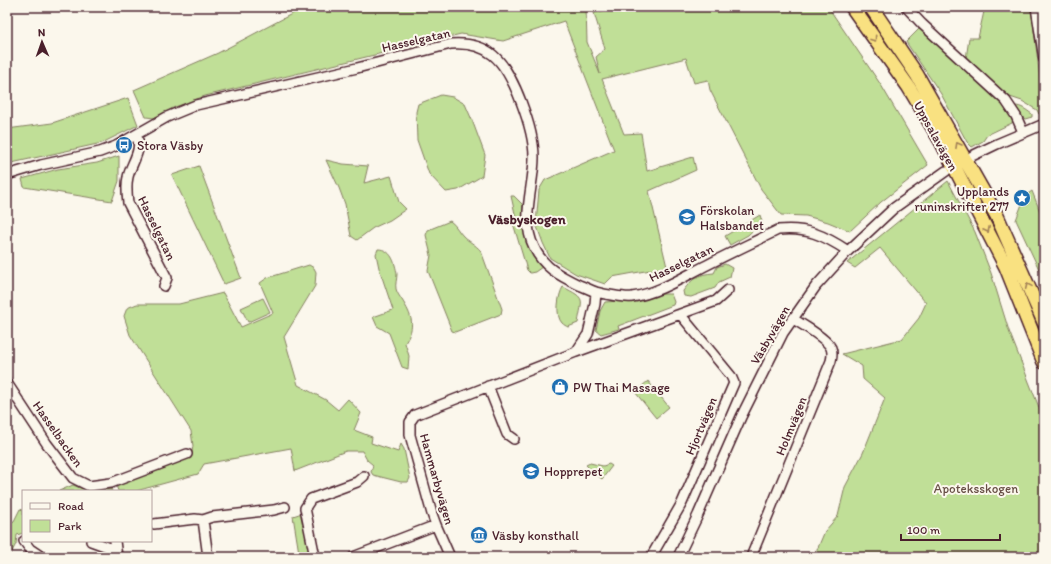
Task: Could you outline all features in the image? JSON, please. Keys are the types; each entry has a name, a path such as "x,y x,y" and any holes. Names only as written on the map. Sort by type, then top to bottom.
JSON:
{"highway":[{"name":"Uppsalavägen","path":"852,7 908,86 942,143 1006,267 1044,362"},
{"name":"Uppsalavägen","path":"871,7 917,75 997,216 1044,322"}],"street":[{"path":"906,7 922,24 1006,101 1016,116 1023,132"},
{"path":"1036,7 1044,59"},
{"name":"Hasselgatan","path":"7,174 100,152 116,146 167,117 196,105 357,68 450,44 463,43 484,49 493,55 502,64 510,76 531,134 534,156 533,176 527,215 529,230 534,247 546,266 563,278 596,292 630,297 655,291 778,230 807,230 824,236 848,251"},
{"path":"972,156 1023,132 1044,124"},
{"name":"Hasselgatan","path":"136,134 140,142 128,177 128,203 166,278 164,286"},
{"name":"Väsbyvägen","path":"678,557 741,417 783,333 816,286 848,251 894,208 946,171"},
{"name":"Hammarbyvägen","path":"450,557 436,525 410,435 410,422 415,415 576,352 716,301 728,290"},
{"path":"576,352 588,334 595,304 596,292"},
{"name":"Hjortvägen","path":"651,557 682,503 734,383 731,376 680,314"},
{"name":"Holmvägen","path":"751,557 832,361 831,349 827,342 793,319"},
{"name":"Hasselbacken","path":"7,383 47,444 73,478 89,486 111,483 187,454"},
{"path":"488,386 507,434 514,439"},
{"path":"315,557 305,508 311,499 356,482 364,476"},
{"path":"154,524 195,519 203,520 212,517 274,510 285,507"},
{"path":"203,520 208,557"},
{"path":"353,557 436,525"},
{"path":"25,542 30,549 42,557"},
{"path":"94,542 116,549"}],"green space":[{"path":"305,7 586,7 587,42 600,74 596,57 605,49 594,13 618,7 828,7 881,85 928,165 881,202 850,231 828,222 806,216 781,215 761,189 710,90 708,80 694,83 686,58 602,79 624,134 641,133 647,171 693,157 696,170 649,191 667,267 612,277 605,284 576,274 550,258 536,224 539,190 545,180 614,150 564,21 503,41 461,34 205,96 175,107 154,118 146,117 134,90 218,53"},
{"path":"985,7 1031,7 1043,102 1043,110 1039,114 1037,110 1022,101 1010,97 966,59 969,38 978,38"},
{"path":"920,28 1001,103 1008,111 1013,121 1012,123 987,135 983,141 972,147 967,142 941,94 906,42"},
{"path":"441,95 453,97 465,104 485,155 482,176 458,190 446,192 429,174 417,140 416,112 418,104"},
{"path":"128,98 138,125 102,143 7,164 7,129 52,123"},
{"path":"1015,106 1026,110 1032,114 1032,117 1025,119 1021,116"},
{"path":"119,156 119,181 112,201 24,187 22,179 58,169 97,163"},
{"path":"326,160 343,164 368,166 364,183 391,176 399,202 406,209 390,220 373,228 357,240 351,236 345,204"},
{"path":"199,166 241,278 224,284 172,175"},
{"name":"Apoteksskogen","path":"948,181 975,232 991,273 1009,331 1044,420 1044,557 814,557 825,531 838,516 845,487 863,453 885,398 863,379 862,366 842,354 902,339 919,318 926,303 880,248 855,268 847,263"},
{"path":"1032,191 1041,214 1044,214 1044,280 1016,220 1025,196"},
{"path":"511,196 514,196 523,205 523,221 527,238 533,253 542,267 535,272 530,273 527,270 513,223 516,218"},
{"path":"760,215 762,222 748,235 730,245 725,236"},
{"path":"450,221 463,236 481,251 502,309 501,314 455,332 452,331 428,271 431,255 426,235 428,230"},
{"path":"378,249 386,251 394,261 397,274 396,289 410,316 412,326 405,343 409,356 408,369 402,367 389,333 377,326 373,317 393,310 379,268 376,254"},
{"path":"725,264 732,268 730,277 719,282 715,288 691,297 684,296 683,291 693,280 704,274 714,273 717,267"},
{"path":"309,265 314,268 316,272 315,286 284,337 298,385 326,400 338,410 348,399 361,413 354,430 372,437 371,443 398,452 401,444 404,449 410,478 408,482 401,482 373,475 371,472 373,465 367,460 362,451 346,451 295,471 291,448 204,464 198,474 140,490 118,490 116,485 191,457 193,446 191,431 130,335 124,316 127,308 137,304 179,304 223,293 241,327 273,313 260,283 267,278"},
{"path":"563,287 576,294 581,300 578,323 568,327 562,323 558,316 559,300"},
{"path":"657,294 671,294 674,302 673,305 618,326 619,329 601,334 596,330 600,311 605,302 635,300"},
{"path":"263,298 270,312 248,322 241,308"},
{"path":"648,381 669,407 656,418 635,392"},
{"path":"590,463 603,466 609,464 612,466 602,479 586,465"},
{"path":"73,485 85,490 61,490"},
{"path":"111,489 112,490 85,490"},
{"path":"20,509 22,510 22,533 17,535 16,544 9,557 7,557 7,524 14,521"},
{"path":"302,513 311,557 278,557 299,553 293,516"}],"place":[{"name":"Stora Väsby","path":"124,145"},
{"name":"Upplands runinskrifter 277","path":"1022,198"},
{"name":"Förskolan Halsbandet","path":"687,217"},
{"name":"PW Thai Massage","path":"560,387"},
{"name":"Hopprepet","path":"531,471"},
{"name":"Väsby konsthall","path":"479,535"}],"district":[{"name":"Väsbyskogen","path":"527,219"}]}
